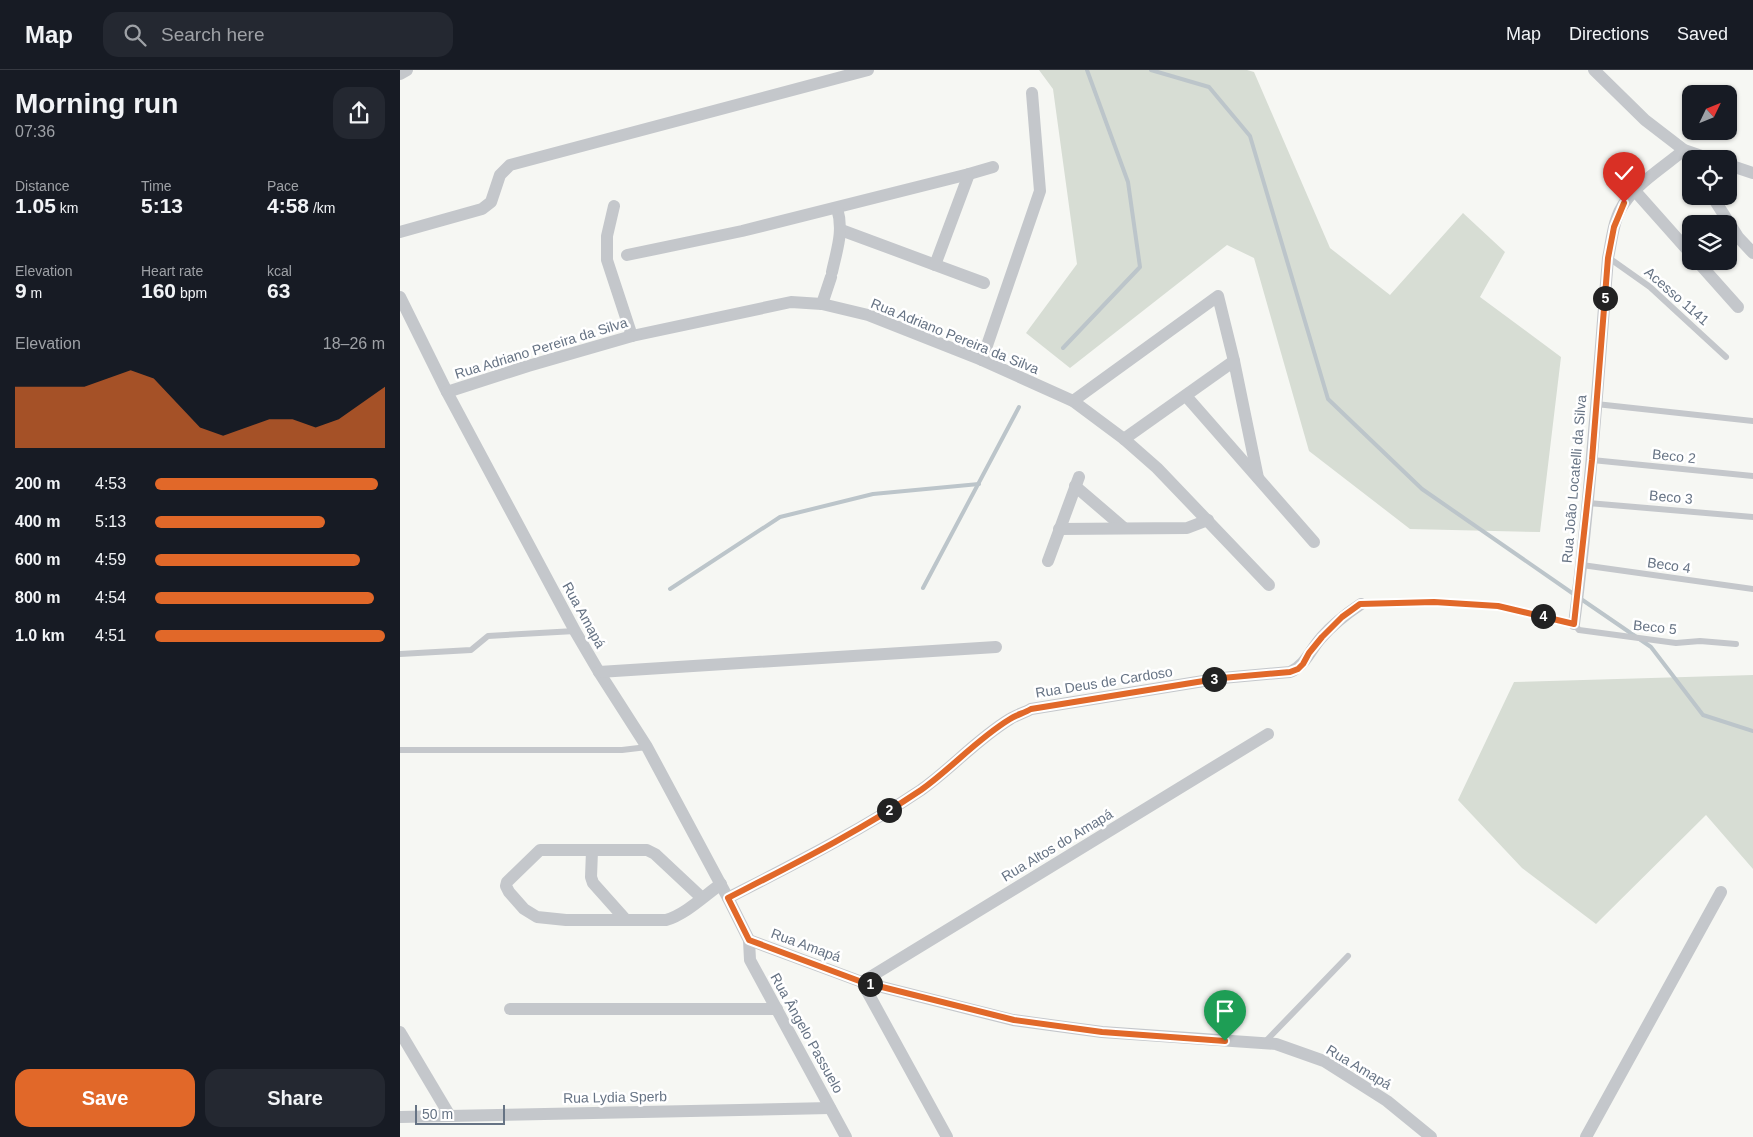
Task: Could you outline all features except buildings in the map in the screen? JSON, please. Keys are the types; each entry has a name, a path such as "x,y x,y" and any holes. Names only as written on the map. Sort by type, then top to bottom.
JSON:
{"street":[{"path":"400,74 407,70"},
{"path":"400,232 482,209 490,202 500,175 510,166 868,70"},
{"path":"1594,70 1645,120 1684,150"},
{"path":"982,360 1040,191 1032,93"},
{"name":"Rua João Locatelli da Silva","path":"1574,624 1582,565 1592,460 1608,258 1614,227 1624,203 1634,191 1682,152"},
{"path":"627,255 742,231 838,208 993,167"},
{"path":"1737,168 1753,173"},
{"path":"935,265 969,174"},
{"path":"1634,191 1682,244"},
{"path":"1718,205 1738,237 1753,252"},
{"path":"614,206 607,236 607,260 632,336"},
{"path":"822,304 832,274 841,230 838,208"},
{"path":"841,230 984,283"},
{"path":"1705,270 1738,307"},
{"path":"1073,401 1218,296 1234,361 1258,478"},
{"name":"Rua Amapá","path":"400,297 447,392 575,631 647,747 749,940 862,982 1014,1020 1102,1032 1276,1044 1324,1061 1387,1101 1431,1137"},
{"name":"Rua Adriano Pereira da Silva","path":"447,392 632,336 791,302 822,304 868,315 982,360 1073,401 1124,439 1157,468 1268,585"},
{"path":"1124,439 1234,361"},
{"path":"1186,396 1314,542"},
{"path":"1048,561 1077,481 1124,528"},
{"path":"1059,529 1187,528 1208,520"},
{"name":"Rua Deus de Cardoso","path":"728,898 837,841 902,802 940,776 1010,719 1024,712 1031,709 1222,678 1290,672 1298,669 1322,637 1342,617 1360,604"},
{"path":"599,672 996,647"},
{"name":"Rua Altos do Amapá","path":"862,982 1268,734"},
{"path":"702,898 651,852 540,850 507,882 506,886 524,909 537,917 566,920 666,920 674,918 702,898 721,884"},
{"path":"592,851 591,877 593,883 626,920"},
{"path":"1586,1137 1721,892"},
{"name":"Rua Ângelo Passuelo","path":"749,940 750,960 846,1137"},
{"path":"862,982 947,1137"},
{"path":"510,1009 776,1009"},
{"path":"400,1032 406,1050 450,1116"},
{"name":"Rua Lydia Sperb","path":"400,1117 830,1108"}],"lane":[{"name":"Acesso 1141","path":"1608,258 1650,287 1726,357"},
{"path":"1596,404 1753,421"},
{"name":"Beco 2","path":"1592,460 1753,476"},
{"name":"Beco 3","path":"1588,503 1753,517"},
{"name":"Beco 4","path":"1582,565 1753,589"},
{"path":"1360,604 1434,602 1498,606 1574,624"},
{"name":"Beco 5","path":"1574,624 1579,630 1676,643 1700,641 1736,644"},
{"path":"400,654 471,650 488,636 575,631"},
{"path":"400,750 622,750 647,747"},
{"path":"1264,1043 1348,956"}],"shaded area":[{"path":"1039,70 1247,70 1254,72 1330,248 1390,295 1463,213 1505,252 1480,297 1561,357 1540,532 1410,529 1309,451 1254,258 1227,245 1070,368 1026,333 1077,264 1053,89"},
{"path":"1753,675 1753,869 1706,815 1596,924 1522,868 1458,800 1514,682"}],"waterway":[{"path":"1063,348 1140,267 1128,182 1087,70"},
{"path":"1151,70 1209,87 1250,136 1328,399 1422,489 1575,595"},
{"path":"923,588 1019,407"},
{"path":"670,589 780,517 873,494 979,484"},
{"path":"1581,599 1651,647 1703,715 1753,731"}],"route":[{"path":"1225,1041 1102,1032 1014,1020 862,982 749,940 728,898 837,841 902,802 940,776 1010,719 1031,709 1222,678 1290,672 1298,669 1322,637 1342,617 1360,604 1434,602 1498,606 1574,624 1582,565 1592,460 1608,258 1614,227 1624,203"}]}
